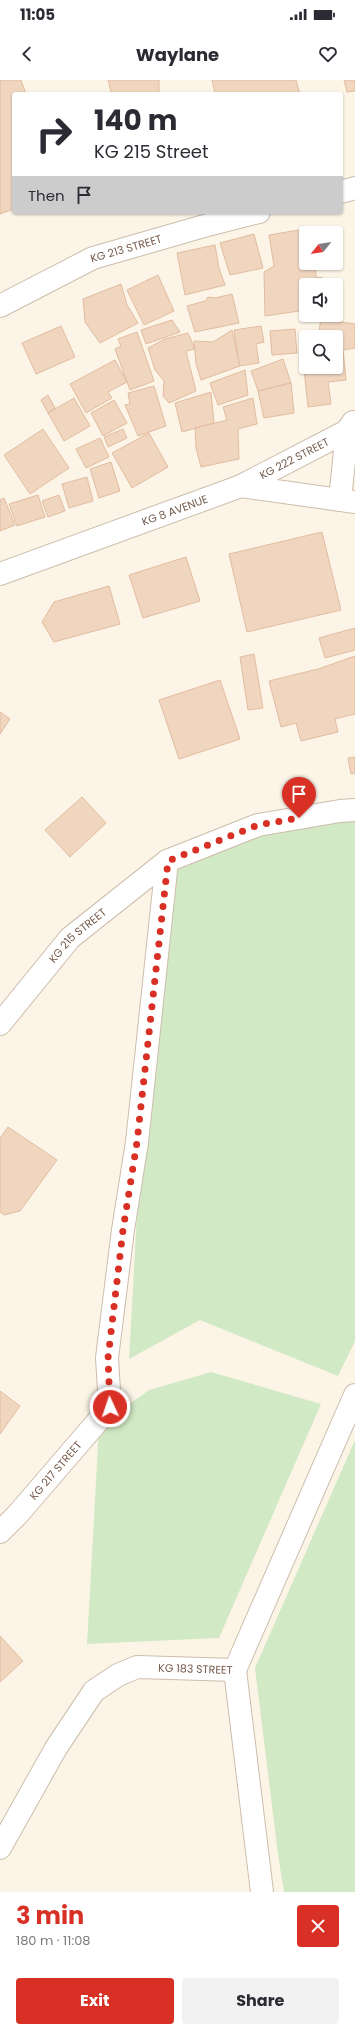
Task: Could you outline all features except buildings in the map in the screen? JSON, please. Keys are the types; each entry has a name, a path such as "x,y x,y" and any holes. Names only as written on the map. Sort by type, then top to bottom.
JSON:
{"street":[{"path":"343,191 355,188"},
{"name":"KG 213 STREET","path":"0,306 94,258 251,214"},
{"name":"KG 222 STREET","path":"242,486 351,425"},
{"name":"KG 222 STREET","path":"347,501 351,425"},
{"name":"KG 8 AVENUE","path":"0,574 242,486 347,501"},
{"name":"KG 215 STREET","path":"0,1024 70,938 168,861 258,825 340,811 355,810"},
{"name":"KG 217 STREET","path":"0,1532 18,1514 110,1407 108,1358 123,1230 137,1142 168,861"},
{"name":"KG 183 STREET","path":"0,1848 56,1748 94,1692 118,1675 137,1667 235,1670 355,1395"},
{"path":"235,1670 261,1891"}],"green space":[{"path":"355,806 355,1341 338,1376 200,1320 129,1359 156,870"},
{"path":"211,1372 321,1404 219,1638 87,1644 99,1426 149,1390"},
{"path":"355,1440 355,1892 284,1892 255,1668"}],"route":[{"path":"110,1407 108,1358 123,1230 137,1142 168,861 258,825 299,818"}]}
